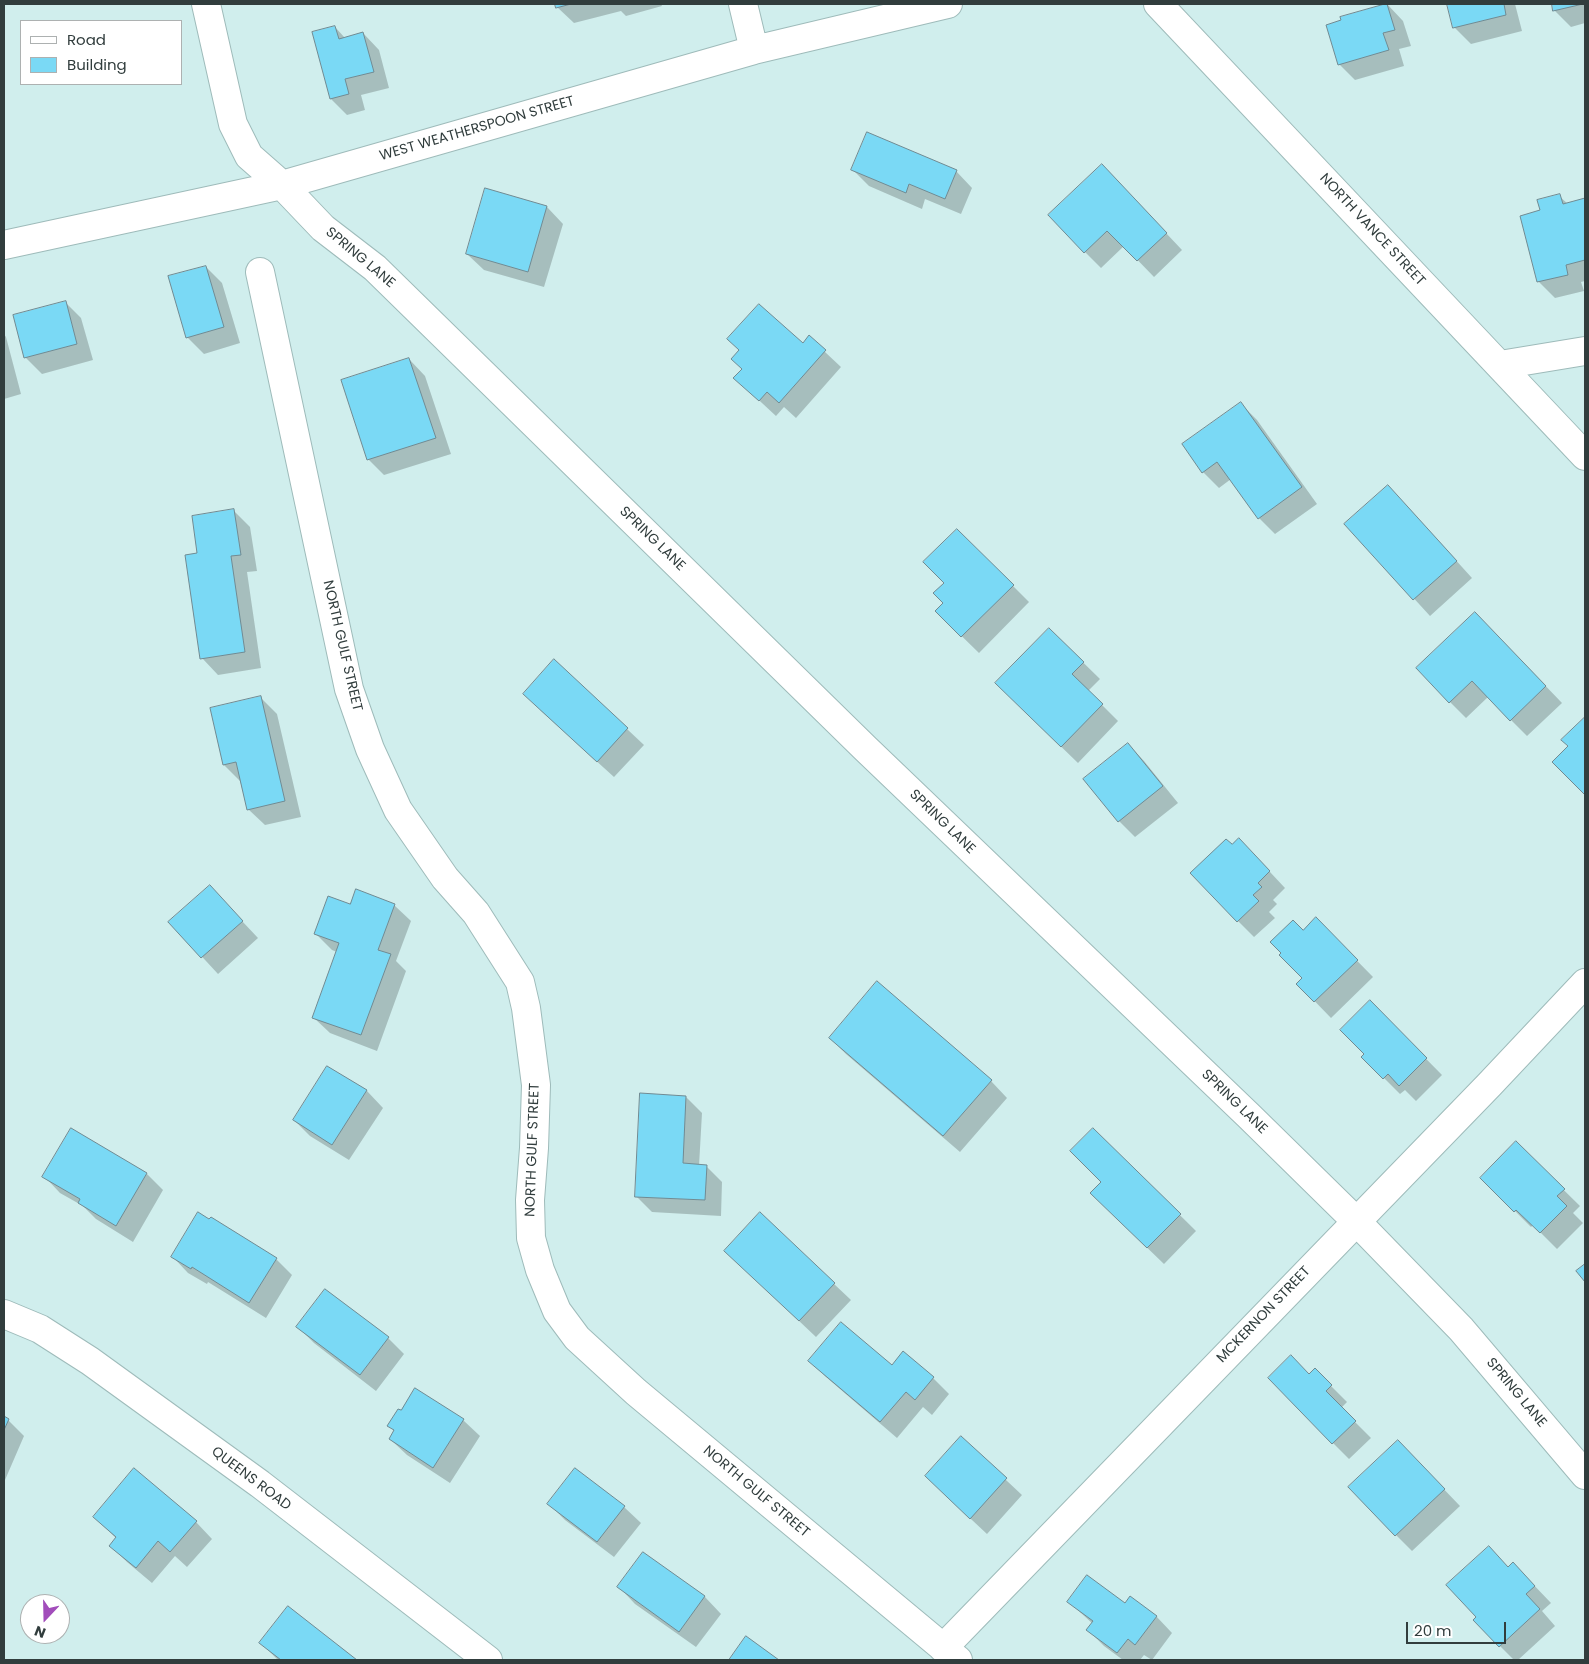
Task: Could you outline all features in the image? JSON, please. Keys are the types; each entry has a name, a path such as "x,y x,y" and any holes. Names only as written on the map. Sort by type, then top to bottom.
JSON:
{"street":[{"path":"206,4 233,124 249,156 282,185"},
{"path":"743,4 754,50"},
{"name":"WEST WEATHERSPOON STREET","path":"4,245 282,185 754,50 948,4"},
{"name":"NORTH VANCE STREET","path":"1158,4 1585,456"},
{"name":"SPRING LANE","path":"282,185 323,228 382,275 872,755 1356,1221 1461,1329 1585,1475"},
{"name":"NORTH GULF STREET","path":"260,272 349,689 370,749 398,810 445,878 476,913 520,982 526,1008 536,1085 530,1200 531,1238 540,1270 557,1311 577,1338 636,1392 950,1654"},
{"path":"1500,365 1585,351"},
{"name":"MCKERNON STREET","path":"950,1654 1356,1221 1483,1092 1585,983"},
{"name":"QUEENS ROAD","path":"4,1314 40,1329 90,1361 260,1484 488,1660"}],"building":[{"path":"555,4 571,4 556,8"},
{"path":"1387,4 1395,30 1383,33 1389,50 1338,65 1326,25 1341,20 1340,17"},
{"path":"1447,4 1504,4 1506,15 1453,28"},
{"path":"1552,4 1583,4 1553,11"},
{"path":"335,26 339,39 363,32 374,72 345,79 349,94 330,99 312,32"},
{"path":"867,132 957,170 945,199 909,184 906,193 851,170"},
{"path":"1102,164 1167,233 1137,261 1107,231 1084,253 1048,215"},
{"path":"485,188 547,206 528,272 466,254"},
{"path":"1560,194 1563,204 1585,198 1585,260 1566,265 1568,275 1537,282 1520,216 1540,210 1537,200"},
{"path":"206,266 224,327 186,338 168,276"},
{"path":"66,301 77,344 24,358 13,315"},
{"path":"759,304 803,343 809,335 826,350 779,403 767,392 759,401 733,378 742,369 731,359 739,350 727,339"},
{"path":"409,358 436,438 367,460 341,380"},
{"path":"1241,402 1302,487 1258,519 1217,462 1202,473 1182,444"},
{"path":"1388,485 1457,561 1413,600 1344,524"},
{"path":"234,509 241,555 231,556 245,652 200,659 185,555 197,553 192,516"},
{"path":"957,529 1014,585 961,637 935,611 943,603 933,593 944,583 923,562"},
{"path":"1475,612 1546,686 1510,721 1472,681 1449,703 1416,668"},
{"path":"1049,628 1084,662 1072,674 1103,704 1061,747 995,683"},
{"path":"554,659 628,728 597,762 523,694"},
{"path":"261,696 285,801 247,810 236,762 223,765 210,708"},
{"path":"1585,717 1585,795 1552,762 1568,746 1561,740"},
{"path":"1128,743 1163,786 1118,822 1083,779"},
{"path":"1239,838 1270,871 1258,883 1262,887 1253,895 1259,901 1237,922 1190,873 1226,839 1232,844"},
{"path":"210,885 243,921 201,958 168,922"},
{"path":"356,889 395,904 378,950 391,954 361,1035 312,1018 339,943 314,934 328,896 350,904"},
{"path":"1316,917 1358,960 1314,1002 1296,984 1302,978 1279,955 1281,953 1270,942 1293,920 1303,930"},
{"path":"877,981 992,1080 943,1136 829,1038"},
{"path":"1370,1000 1427,1058 1399,1086 1388,1074 1383,1079 1361,1057 1364,1054 1340,1030"},
{"path":"327,1066 367,1090 332,1145 293,1120"},
{"path":"640,1093 686,1096 683,1163 707,1165 705,1200 635,1197"},
{"path":"71,1128 147,1173 116,1226 78,1203 80,1199 42,1177"},
{"path":"1093,1128 1181,1214 1147,1248 1090,1193 1101,1182 1070,1151"},
{"path":"1516,1141 1565,1189 1557,1196 1567,1206 1540,1233 1516,1210 1514,1212 1480,1178"},
{"path":"198,1212 209,1219 211,1217 277,1258 249,1303 192,1267 191,1269 171,1257"},
{"path":"760,1212 835,1283 799,1321 724,1251"},
{"path":"1585,1264 1585,1282 1576,1271"},
{"path":"325,1289 389,1337 360,1375 296,1327"},
{"path":"841,1322 892,1365 903,1351 934,1377 915,1400 906,1392 880,1422 808,1361"},
{"path":"1291,1355 1309,1374 1315,1368 1332,1385 1326,1391 1356,1421 1332,1444 1268,1378"},
{"path":"415,1388 464,1419 433,1468 389,1439 394,1430 387,1426 398,1409 401,1410"},
{"path":"4,1416 9,1419 4,1430"},
{"path":"961,1436 1007,1478 970,1519 925,1476"},
{"path":"1398,1440 1445,1489 1395,1536 1348,1487"},
{"path":"134,1468 197,1521 170,1552 158,1541 136,1568 109,1546 116,1537 93,1517"},
{"path":"575,1468 625,1506 597,1542 547,1504"},
{"path":"1489,1546 1508,1567 1513,1562 1535,1586 1526,1594 1540,1609 1499,1647 1473,1620 1476,1617 1446,1585"},
{"path":"643,1552 705,1596 679,1632 617,1587"},
{"path":"1087,1575 1125,1603 1130,1596 1157,1616 1135,1645 1128,1639 1117,1653 1086,1630 1093,1621 1067,1602"},
{"path":"288,1606 357,1660 281,1660 259,1643"},
{"path":"746,1636 779,1660 729,1660"}]}
